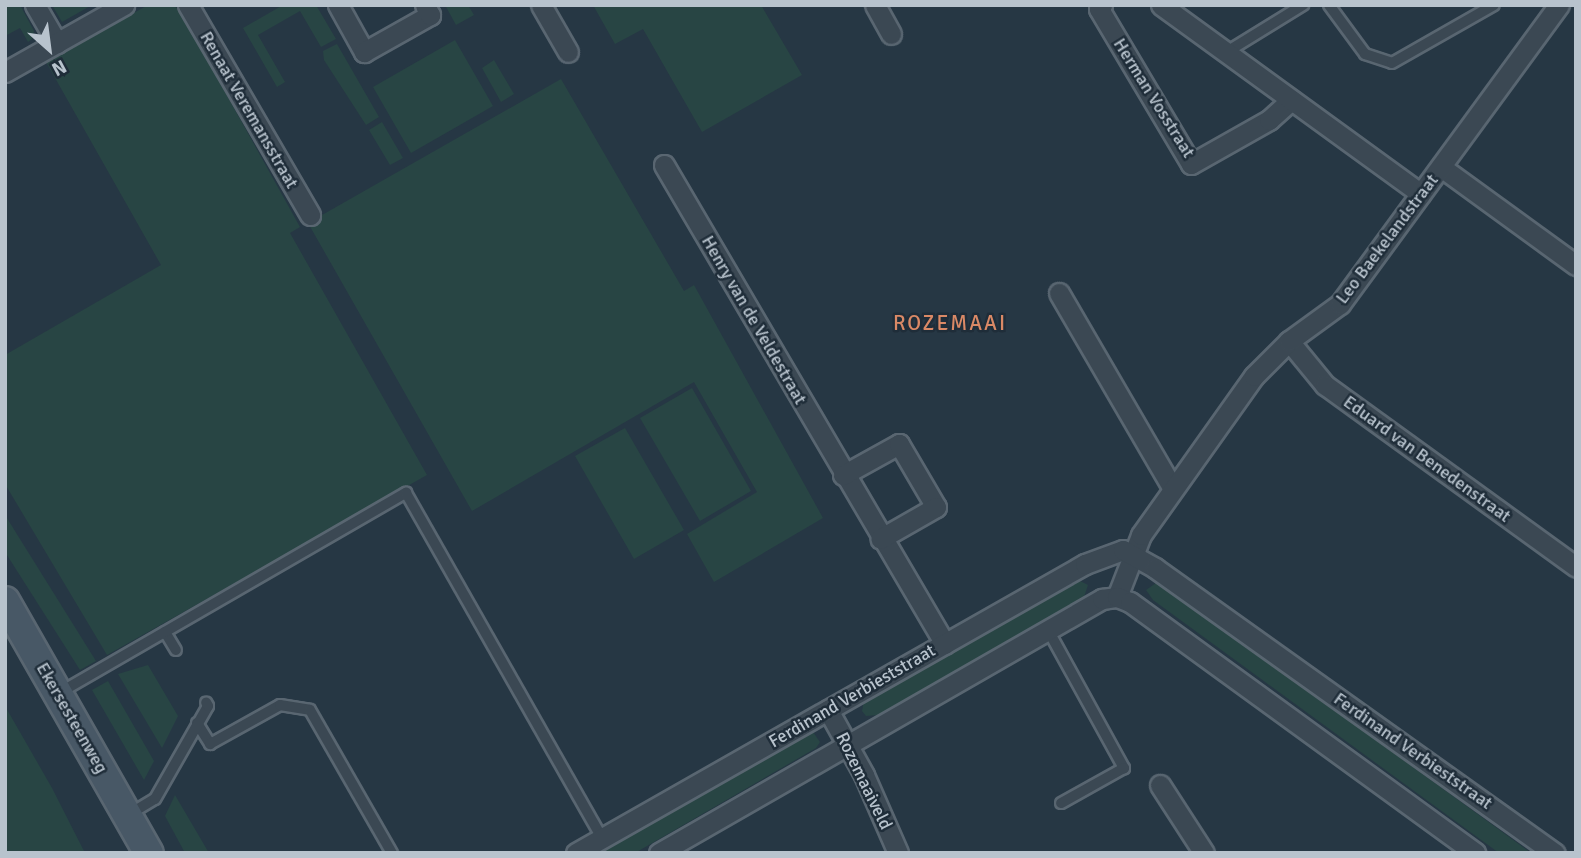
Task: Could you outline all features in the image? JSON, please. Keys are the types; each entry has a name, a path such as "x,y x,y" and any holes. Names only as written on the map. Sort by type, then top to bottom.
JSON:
{"main road":[{"name":"Ekersesteenweg","path":"5,601 139,839"}],"street":[{"path":"35,5 57,43"},
{"path":"5,72 124,5"},
{"name":"Renaat Veremansstraat","path":"188,5 310,215"},
{"path":"338,5 364,52 430,15 425,5"},
{"path":"541,5 568,52"},
{"path":"875,5 891,34"},
{"name":"Herman Vosstraat","path":"1102,5 1099,9 1191,164 1269,120 1292,100"},
{"path":"1161,5 1421,194"},
{"name":"Leo Baekelandstraat","path":"1132,554 1172,488 1254,376 1289,341 1340,304 1559,5"},
{"name":"Henry van de Veldestraat","path":"664,165 880,539 945,644"},
{"path":"1441,167 1576,265"},
{"path":"1059,293 1172,488"},
{"name":"Eduard van Benedenstraat","path":"1289,341 1325,385 1576,567"},
{"path":"844,475 899,444 936,507 880,539"},
{"name":"Ferdinand Verbieststraat","path":"576,853 1097,557 1123,550 1555,853"},
{"path":"1117,597 1132,554"},
{"path":"659,853 1102,599 1117,597 1130,602 1475,853"},
{"name":"Rozemaaiveld","path":"828,710 848,745 898,853"},
{"path":"1160,785 1204,853"}],"lane":[{"path":"1225,53 1303,5"},
{"path":"1329,5 1364,54 1392,63 1494,5"},
{"path":"58,694 405,493 602,838"},
{"path":"1048,630 1124,768 1061,803"},
{"path":"165,632 176,650"},
{"path":"139,839 155,799 206,702"},
{"path":"197,723 210,744 280,705 310,710 392,853"}],"green space":[{"path":"5,5 20,5 34,31 28,42 20,28 5,36"},
{"path":"52,5 92,5 62,22"},
{"path":"148,5 173,5 180,11 300,227 290,233 427,475 107,655 5,484 5,355 161,265 46,62"},
{"path":"283,5 316,5 336,39 321,47 300,11 258,35 285,82 277,87 243,28"},
{"path":"445,5 468,5 474,15 456,25"},
{"path":"593,5 761,5 802,75 702,132 643,29 615,44"},
{"path":"455,40 493,106 411,153 373,87"},
{"path":"337,44 379,117 366,125 324,60 323,51"},
{"path":"494,60 514,94 501,102 482,68"},
{"path":"561,79 684,291 694,285 823,518 714,582 687,534 757,492 694,382 472,511 308,223"},
{"path":"382,122 403,158 390,165 369,130"},
{"path":"692,388 751,491 700,521 640,418"},
{"path":"625,428 684,530 634,559 575,456"},
{"path":"5,515 96,661 80,670 5,552"},
{"path":"1076,579 1088,585 1084,597 878,715 866,716 862,711 864,700"},
{"path":"1156,583 1163,585 1531,853 1499,853 1153,600 1146,590"},
{"path":"148,665 178,716 162,748 118,674"},
{"path":"108,681 154,761 144,780 92,690"},
{"path":"5,706 52,788 85,853 5,853"},
{"path":"813,732 820,742 816,748 635,853 599,853"},
{"path":"175,795 209,853 185,853 165,816"}],"district":[{"name":"ROZEMAAI","path":"950,323"}]}
